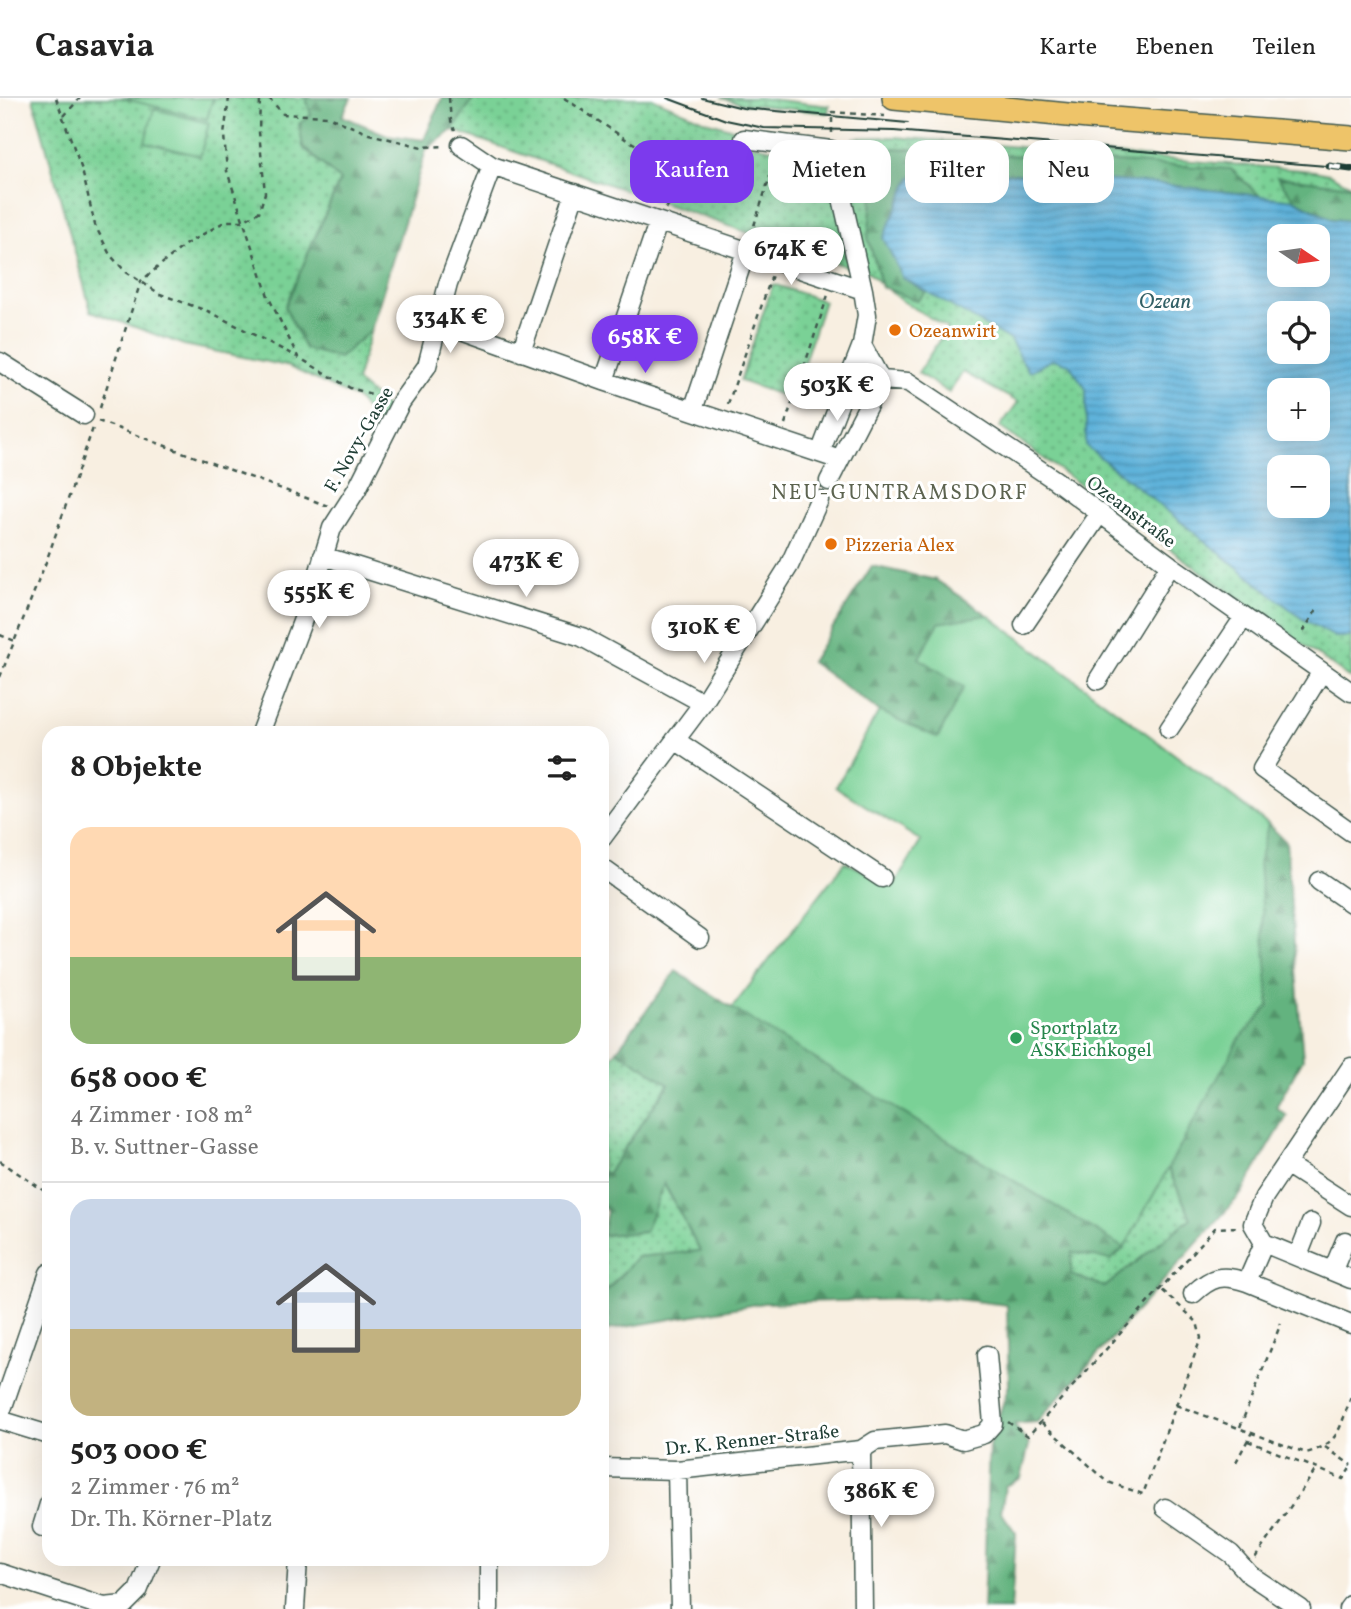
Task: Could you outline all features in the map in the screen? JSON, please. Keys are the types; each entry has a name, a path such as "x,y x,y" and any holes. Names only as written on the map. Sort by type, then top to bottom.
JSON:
{"main road":[{"path":"887,107 1088,117 1351,138"}],"street":[{"path":"744,139 768,142"},
{"path":"461,145 492,166 863,290"},
{"name":"F. Novy-Gasse","path":"263,726 311,598 332,528 357,489 401,402 427,366 448,284 492,166"},
{"path":"521,352 575,194"},
{"path":"820,453 862,345 867,315 843,203"},
{"path":"604,382 658,223"},
{"path":"693,410 746,251"},
{"path":"439,322 604,382 840,460"},
{"path":"829,481 881,380 862,345"},
{"path":"0,362 89,418"},
{"name":"Ozeanstraße","path":"881,380 908,382 1055,480 1170,565 1351,692"},
{"path":"609,829 703,703 789,566 819,500"},
{"path":"1024,625 1100,513"},
{"path":"323,556 582,637 703,703"},
{"path":"1098,680 1170,565"},
{"path":"1169,729 1244,617"},
{"path":"1321,673 1262,769 1351,832"},
{"path":"675,740 882,878"},
{"path":"609,872 700,938"},
{"path":"1319,881 1351,903"},
{"path":"1351,1067 1264,1197 1253,1224 1264,1243 1351,1279"},
{"path":"1286,1164 1351,1206"},
{"path":"1298,1256 1311,1223"},
{"path":"1333,1270 1345,1241"},
{"path":"1247,1282 1264,1243"},
{"path":"1193,1294 1206,1281 1231,1277 1351,1324"},
{"path":"42,1294 0,1418 42,1433"},
{"path":"987,1355 993,1424"},
{"name":"Dr. K. Renner-Straße","path":"609,1468 677,1470 861,1450 875,1441 945,1434 962,1440 984,1434 993,1424"},
{"path":"861,1450 863,1609"},
{"path":"677,1470 680,1609"},
{"path":"1165,1508 1231,1553 1246,1571 1301,1609"},
{"path":"0,1573 104,1606 125,1607 138,1591 148,1566"},
{"path":"295,1609 298,1566"},
{"path":"489,1566 489,1609"}],"path":[{"path":"56,98 82,170 95,225 110,255 126,272 160,294 210,312 298,357 350,388 377,396"},
{"path":"64,116 80,98"},
{"path":"229,98 224,135 227,171 268,296 298,357"},
{"path":"0,677 46,562 89,418 141,281 186,244 226,221 243,221 259,212 265,192 259,132 260,98"},
{"path":"269,98 283,114 327,116 369,134 422,147 461,145 451,121 449,98"},
{"path":"564,98 630,142"},
{"path":"831,140 832,112 887,107"},
{"path":"746,251 768,182"},
{"path":"658,223 669,203"},
{"path":"722,420 776,262"},
{"path":"780,440 833,281"},
{"path":"89,418 341,511"},
{"path":"1303,632 1317,609"},
{"path":"0,635 15,641"},
{"path":"0,1161 42,1189"},
{"path":"993,1424 1005,1420 1028,1436 1215,1228 1232,1229 1253,1224"},
{"path":"1042,1423 1108,1482 1143,1494 1201,1338 1196,1322 1161,1289"},
{"path":"1240,1428 1282,1323"},
{"path":"1176,1405 1306,1453 1325,1447 1334,1440 1351,1397"},
{"path":"1236,1462 1252,1432"},
{"path":"1248,1441 1343,1479 1351,1466 1325,1447"},
{"path":"1246,1571 1317,1468"}],"green space":[{"path":"33,98 306,98 311,115 303,147 340,180 285,307 339,358 371,330 356,381 390,410 380,426 356,398 287,366 184,345 91,311"},
{"path":"121,98 213,98 207,119"},
{"path":"306,98 351,98 342,116 387,135 424,140 442,98 474,98 452,130 426,150 371,330 339,358 305,349 285,307 340,180 303,147 299,124 311,115"},
{"path":"474,98 652,98 706,121 737,130 736,139 738,140 630,140 630,192 452,130"},
{"path":"721,98 760,98 829,106 828,113 743,104"},
{"path":"154,109 209,123 200,156 145,142"},
{"name":"Ozean","path":"894,137 931,140 905,140 905,203 1009,203 1009,146 1023,147 1023,203 1114,203 1114,155 1315,171 1329,174 1351,185 1351,679 1000,427 1018,402 963,372 949,393 918,373 947,328 899,299 882,284 882,287 864,269 848,203 891,203 891,140 853,140"},
{"path":"754,145 768,148 768,203 837,203 853,269 663,203 754,203"},
{"path":"894,148 905,149 905,203 1009,203 1009,155 1023,156 1023,203 1108,203 903,278 926,292 917,301 882,287 868,238 872,203 891,203 891,153"},
{"path":"1114,162 1231,169 1260,196 1160,184 1114,201"},
{"path":"1277,177 1351,186 1351,221 1332,219 1295,200"},
{"path":"773,284 824,301 792,399 740,381"},
{"path":"872,566 936,580 988,615 939,623 919,658 965,687 937,738 879,711 811,662"},
{"path":"988,615 1268,824 1259,862 1269,1006 1238,1041 1124,1248 732,1008 845,862 894,885 921,841 836,787 879,711 938,738 964,687 919,658 939,623"},
{"path":"1268,824 1286,842 1303,1059 1276,1107 1287,1116 1241,1194 1037,1422 1014,1424 1029,1445 1021,1478 1005,1486 1001,1512 1016,1533 1011,1609 983,1609 989,1446 1009,1385 1007,1305 947,1298 763,1303 609,1330 609,1288 637,1257 700,1251 664,1183 645,1232 609,1235 609,1171 669,1084 617,1050 676,971 1124,1248 1111,1260 1072,1252 1071,1275 1105,1287 1191,1218 1168,1168 1238,1041 1269,1006 1259,862"},
{"path":"617,1050 669,1083 609,1171 609,1061"},
{"path":"1168,1168 1191,1218 1105,1287 1070,1275 1072,1252 1111,1259 1124,1248"},
{"path":"663,1183 701,1251 637,1257 609,1288 609,1235 645,1232"}],"water":[{"name":"Ozean","path":"1009,173 1023,174 1023,203 1114,203 1114,181 1295,200 1332,219 1351,221 1351,637 1335,637 1301,618 1086,446 1086,389 1069,364 1053,359 1029,372 1010,340 903,278 883,238 905,190 905,203 1009,203"}],"tram line":[{"path":"667,98 726,120 764,128 894,131 1351,168"},
{"path":"702,98 743,108 908,123"}],"railway":[{"path":"1329,166 1351,169"}],"place":[{"name":"Ozeanwirt","path":"895,330"},
{"name":"Pizzeria Alex","path":"831,544"},
{"name":"Sportplatz ASK Eichkogel","path":"1016,1038"}],"district":[{"name":"NEU-GUNTRAMSDORF","path":"900,492"}]}
